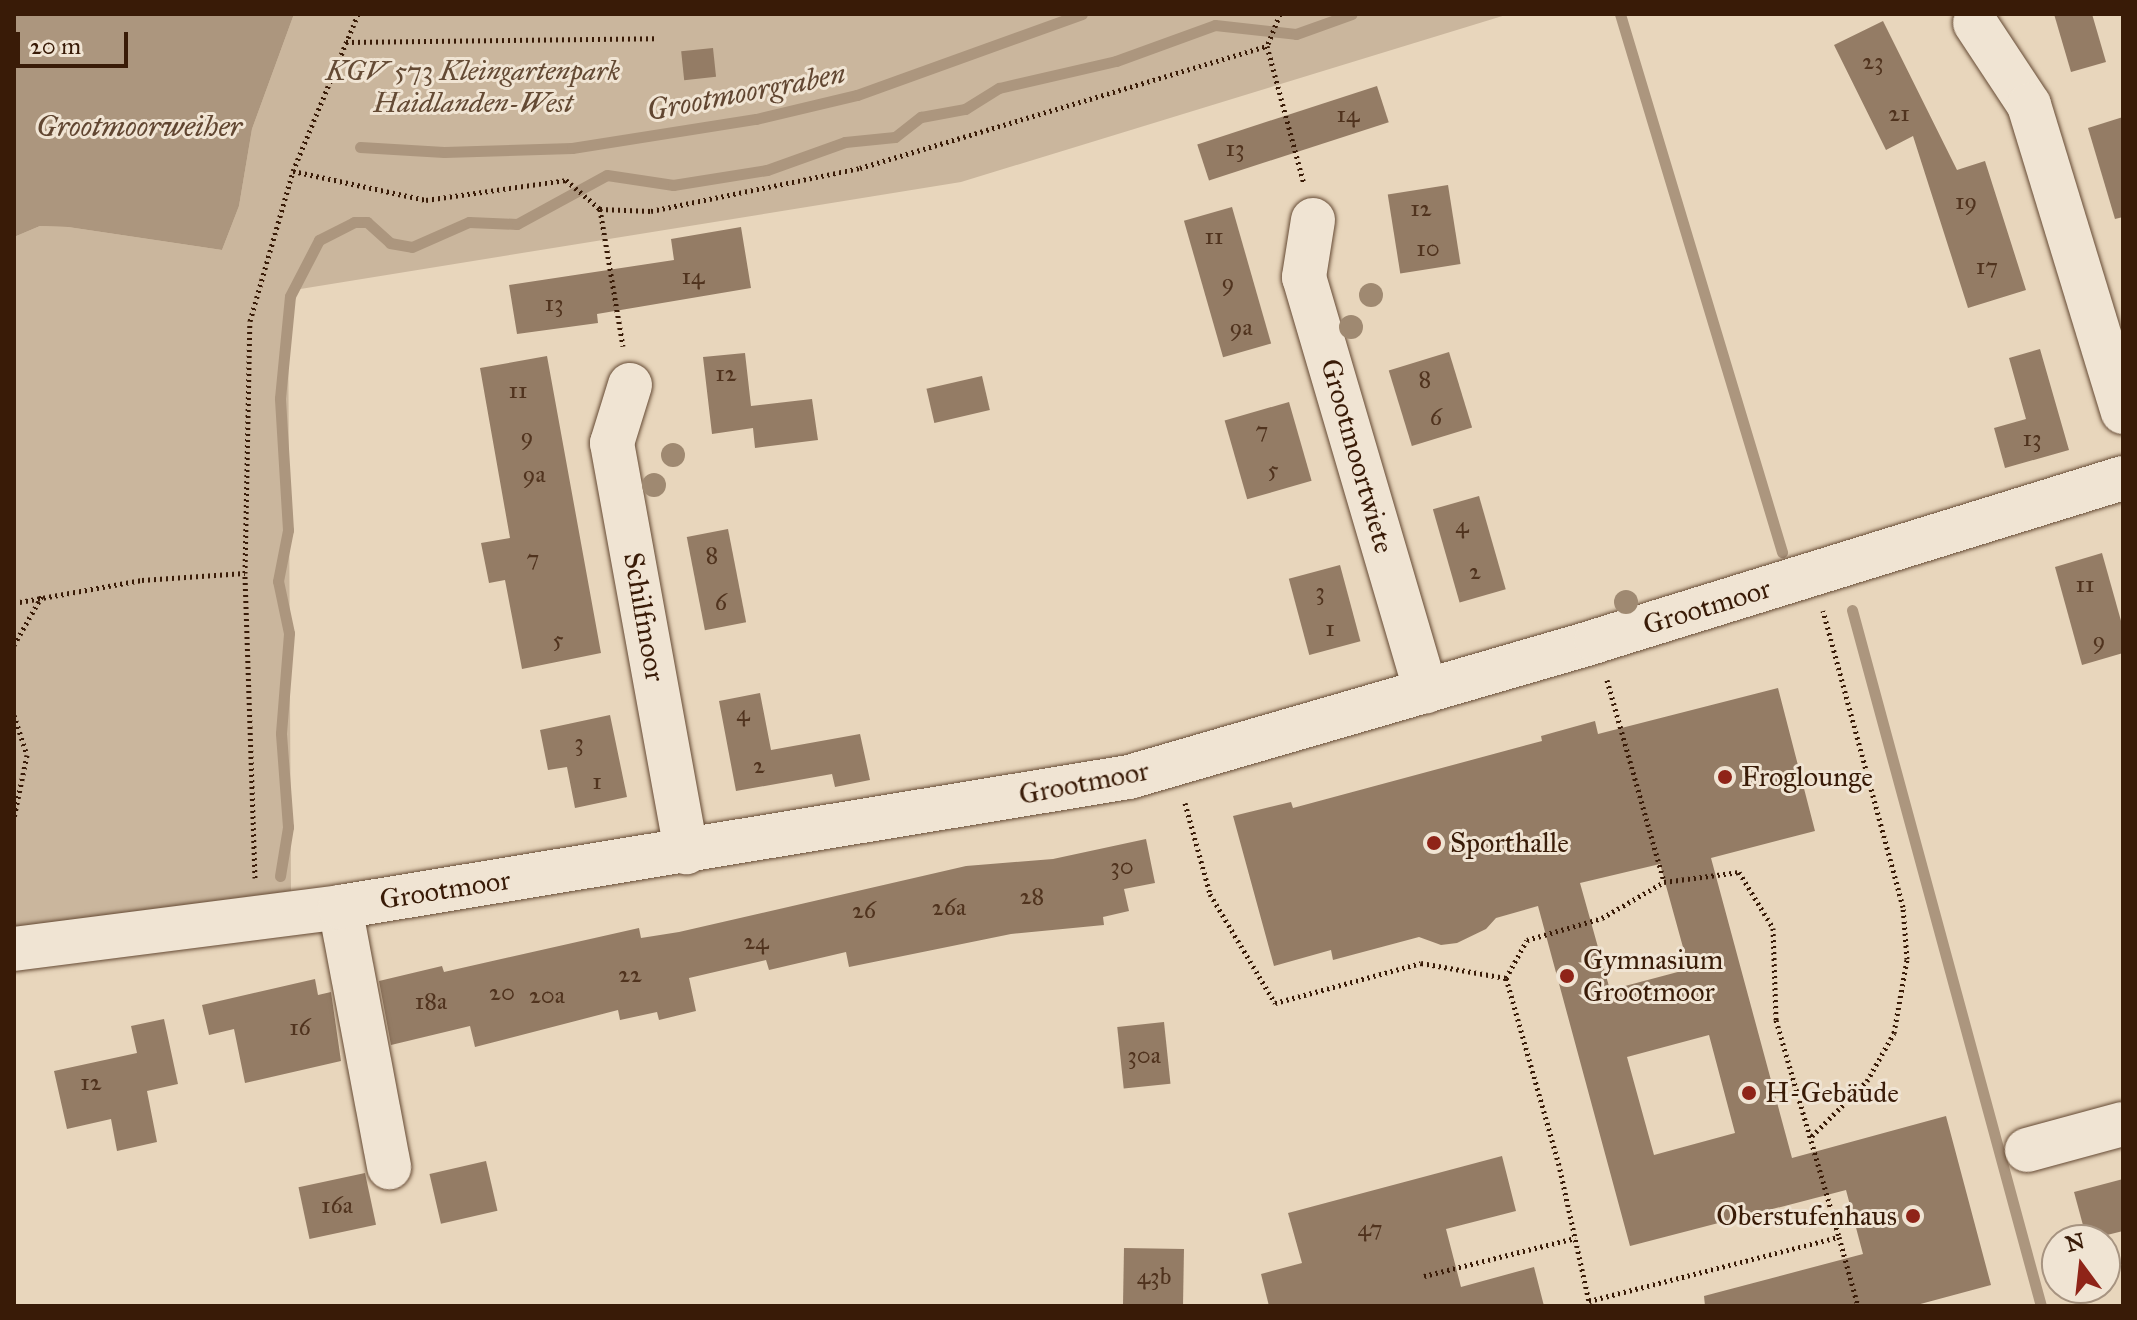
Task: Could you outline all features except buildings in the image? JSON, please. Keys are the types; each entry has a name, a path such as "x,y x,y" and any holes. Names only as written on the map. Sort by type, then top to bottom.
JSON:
{"street":[{"path":"1975,23 2029,105 2123,412"},
{"name":"Grootmoortwiete","path":"1313,220 1304,277 1426,691"},
{"name":"Schilfmoor","path":"630,385 612,443 686,852"},
{"name":"Grootmoor","path":"14,949 340,907 1129,777 1596,641 2123,478"},
{"path":"340,907 389,1167"},
{"path":"2027,1150 2123,1124"}],"path":[{"path":"256,918 245,573 250,321 293,171 358,14"},
{"path":"1280,14 1267,46 1313,220"},
{"path":"346,42 658,38"},
{"path":"293,171 426,200 566,180 600,209 651,211 860,168 1267,46"},
{"path":"600,209 630,385"},
{"path":"14,603 43,595 142,580 245,573"},
{"path":"14,645 43,595"},
{"path":"1812,1136 1867,1081 1894,1033 1907,959 1903,907 1823,619"},
{"path":"1596,641 1664,882"},
{"path":"14,715 27,755 14,818"},
{"path":"1188,762 1185,809 1210,894 1275,1003 1421,963 1506,978"},
{"path":"1839,1237 1589,1304 1575,1238 1506,978 1527,940 1602,918 1664,882 1739,872 1773,928 1776,1020 1812,1136 1858,1306"},
{"path":"1424,1276 1575,1238"}],"green space":[{"name":"KGV 573 Kleingartenpark Haidlanden-West","path":"294,14 1509,14 961,182 288,291 291,891 14,927 14,237 40,226 68,227 222,250 239,206 252,129"}],"water":[{"name":"Grootmoorweiher","path":"14,14 294,14 252,129 239,206 222,250 68,227 40,226 14,237"}],"waterway":[{"name":"Grootmoorgraben","path":"360,147 444,152 572,148 756,119 857,95 1082,14"},
{"path":"280,876 288,827 281,733 289,633 278,581 288,530 280,398 290,296 319,240 354,222 367,222 390,243 412,247 469,222 517,224 607,175 673,185 767,170 845,142 895,137 921,117 965,109 999,88 1116,61 1215,25 1296,34 1352,14"},
{"path":"1620,14 1782,552"},
{"path":"1852,610 2041,1306"}],"place":[{"name":"Froglounge","path":"1725,777"},
{"name":"Sporthalle","path":"1434,843"},
{"name":"Gymnasium Grootmoor","path":"1567,976"},
{"name":"H-Gebäude","path":"1749,1093"},
{"name":"Oberstufenhaus","path":"1913,1216"}]}
